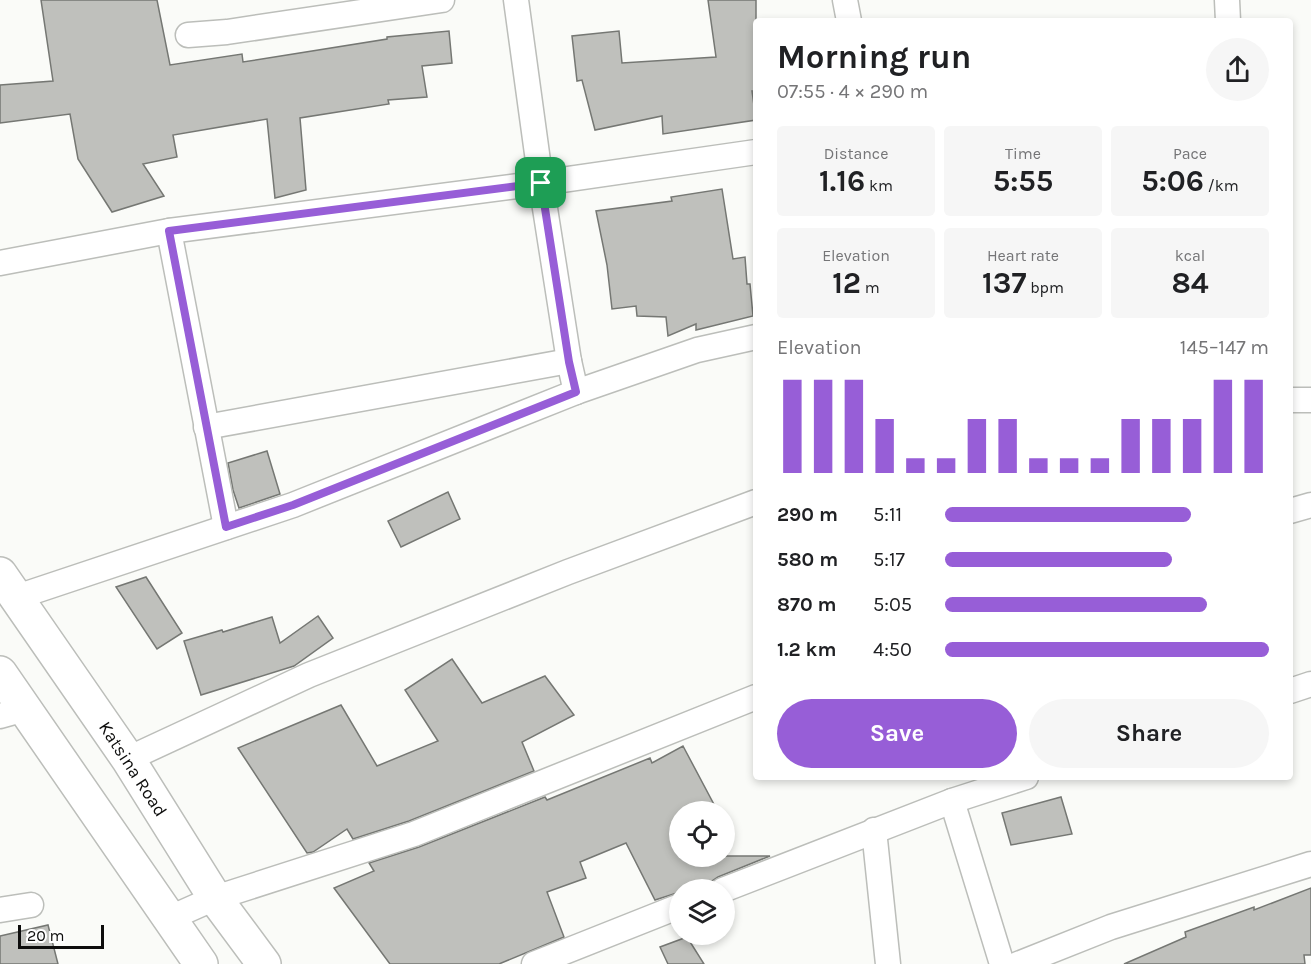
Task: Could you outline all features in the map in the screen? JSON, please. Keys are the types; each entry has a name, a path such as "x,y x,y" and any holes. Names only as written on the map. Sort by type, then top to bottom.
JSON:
{"highway":[{"name":"Katsina Road","path":"9,585 128,759 215,898 264,964"},
{"path":"0,673 13,713 170,918 201,964"}],"street":[{"path":"188,36 227,32 334,8 442,0"},
{"path":"516,0 541,183 569,362 576,392"},
{"path":"844,0 848,18"},
{"path":"1227,0 1228,18"},
{"path":"0,263 169,231 541,183 753,152"},
{"path":"169,231 226,527"},
{"path":"9,585 226,527 293,505 576,392 697,350 753,338"},
{"path":"206,427 569,362"},
{"path":"1293,400 1311,400"},
{"path":"128,759 309,675 568,572 753,503"},
{"path":"1293,510 1311,505"},
{"path":"1293,690 1311,684"},
{"path":"170,918 215,898 414,834 753,698"},
{"path":"735,885 874,830 964,791 1013,780"},
{"path":"964,791 1002,964"},
{"path":"874,830 888,964"},
{"path":"1018,964 1111,927 1311,864"},
{"path":"0,910 31,905"},
{"path":"534,964 669,910"}],"building":[{"path":"41,0 157,0 170,65 242,54 243,62 387,39 387,37 449,31 452,63 422,66 427,97 388,100 389,104 300,118 306,190 275,198 267,119 173,135 177,157 143,164 164,196 112,212 78,159 70,114 0,123 0,85 53,81"},
{"path":"708,0 756,0 756,18 753,18 753,120 663,134 662,116 595,130 582,80 577,81 572,36 619,31 622,63 716,57"},
{"path":"722,189 733,259 745,257 753,316 696,330 696,324 668,336 666,317 637,316 636,306 612,309 607,265 596,211 672,201 671,197"},
{"path":"267,451 280,494 239,508 228,463"},
{"path":"448,492 460,519 401,547 388,521"},
{"path":"146,577 182,633 157,649 116,587"},
{"path":"318,616 333,638 294,666 201,695 184,641 272,617 280,643"},
{"path":"452,659 482,703 545,676 574,715 522,742 534,771 409,821 353,839 347,829 313,852 307,853 238,748 341,705 377,766 438,741 405,690"},
{"path":"683,746 712,801 669,801 669,867 735,867 735,856 770,856 715,879 669,879 669,896 655,900 626,843 580,862 586,878 547,892 564,937 499,964 390,964 334,888 374,871 369,863 419,847 545,797 547,800 650,758 652,763"},
{"path":"1061,797 1072,834 1011,845 1002,813"},
{"path":"1311,888 1311,955 1304,955 1305,964 1124,964 1186,937 1185,932 1254,907 1254,910"},
{"path":"48,925 58,964 0,964 0,936"},
{"path":"669,944 692,945 704,964 668,964 660,947"}],"route":[{"path":"541,183 569,362 576,392 293,505 226,527 169,231 541,183"}]}
